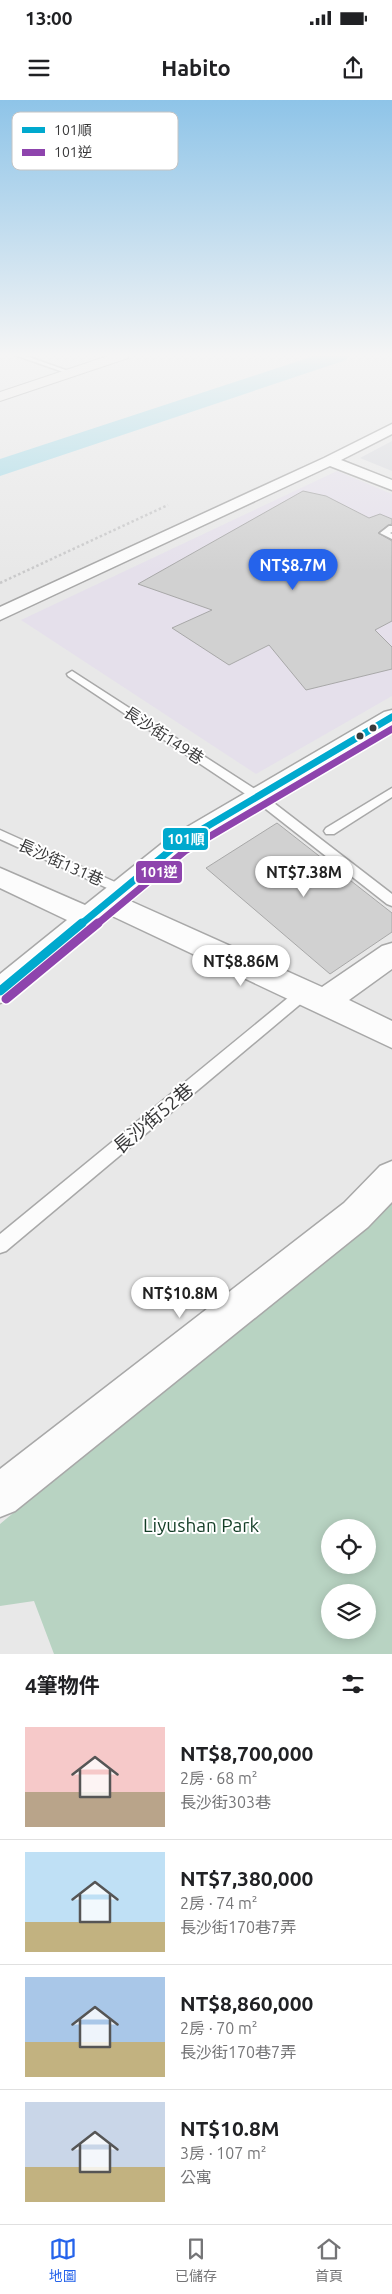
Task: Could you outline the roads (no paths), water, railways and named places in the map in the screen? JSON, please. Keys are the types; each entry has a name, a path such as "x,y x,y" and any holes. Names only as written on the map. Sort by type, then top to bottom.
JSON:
{"street":[{"path":"0,614 329,461 392,428"},
{"path":"329,461 392,485"},
{"path":"0,991 178,843 392,718"},
{"path":"0,877 105,903 315,997 392,1035"},
{"path":"315,997 392,954"},
{"path":"0,1496 356,1215 392,1177"}],"lane":[{"path":"392,528 384,533 392,536"},
{"name":"長沙街149巷","path":"72,674 256,796 392,901"},
{"path":"330,831 392,792"},
{"name":"長沙街131巷","path":"0,834 105,903"},
{"name":"長沙街52巷","path":"0,1245 315,997"}],"waterway":[{"path":"0,468 121,428"}],"park label":[{"name":"Liyushan Park","path":"201,1525"}]}
